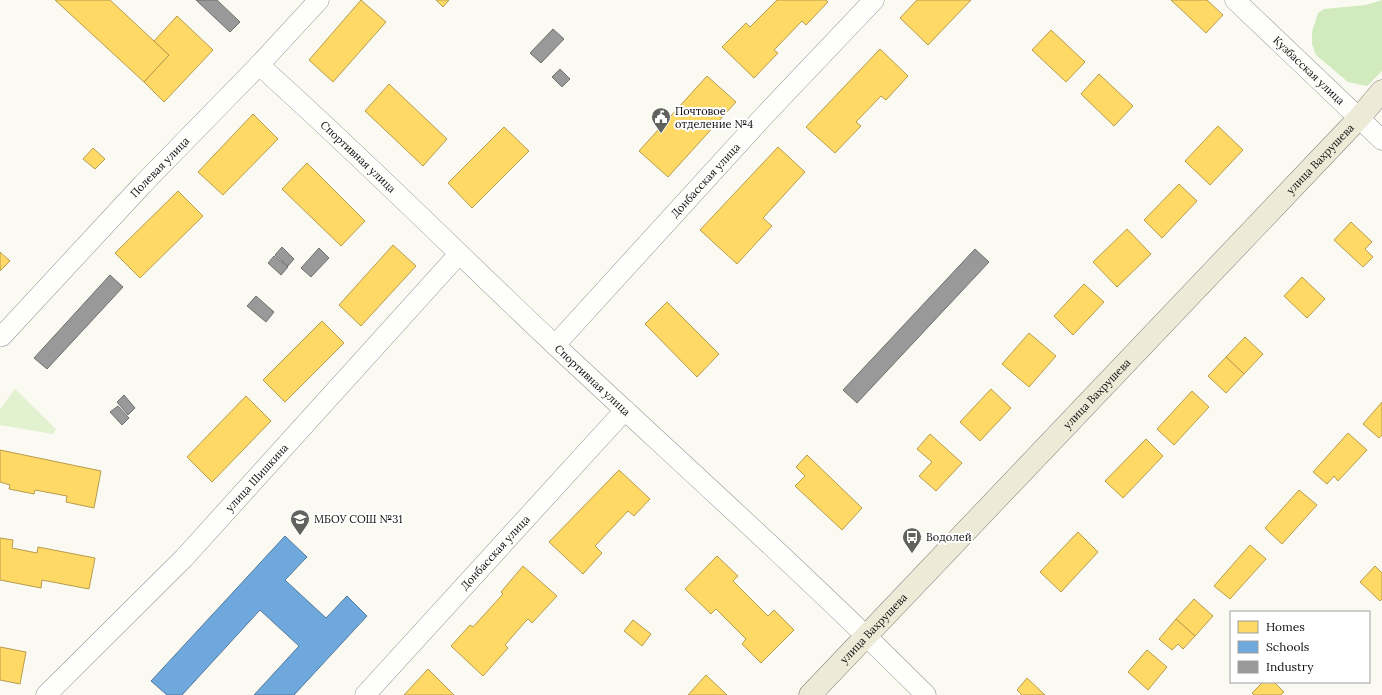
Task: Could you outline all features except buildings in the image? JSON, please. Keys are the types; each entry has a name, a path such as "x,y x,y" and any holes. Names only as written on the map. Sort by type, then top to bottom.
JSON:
{"main road":[{"name":"улица Вахрушева","path":"810,695 1382,91"}],"street":[{"name":"Полевая улица","path":"1,336 143,184 259,65 319,0"},
{"name":"Донбасская улица","path":"555,345 679,208 874,0"},
{"name":"Кузбасская улица","path":"1235,0 1382,140"},
{"name":"Спортивная улица","path":"259,65 317,116 459,254 867,636 926,695"},
{"name":"улица Шишкина","path":"46,695 184,558 459,254"},
{"name":"Донбасская улица","path":"364,695 625,410"}],"green space":[{"path":"1382,0 1382,71 1367,86 1348,82 1316,55 1312,44 1312,32 1318,13 1324,9 1366,5"},
{"path":"15,389 56,429 53,434 0,425 0,409"}],"place":[{"name":"Почтовое отделение №4","path":"661,134"},
{"name":"МБОУ СОШ №31","path":"300,536"},
{"name":"Водолей","path":"912,554"}]}
